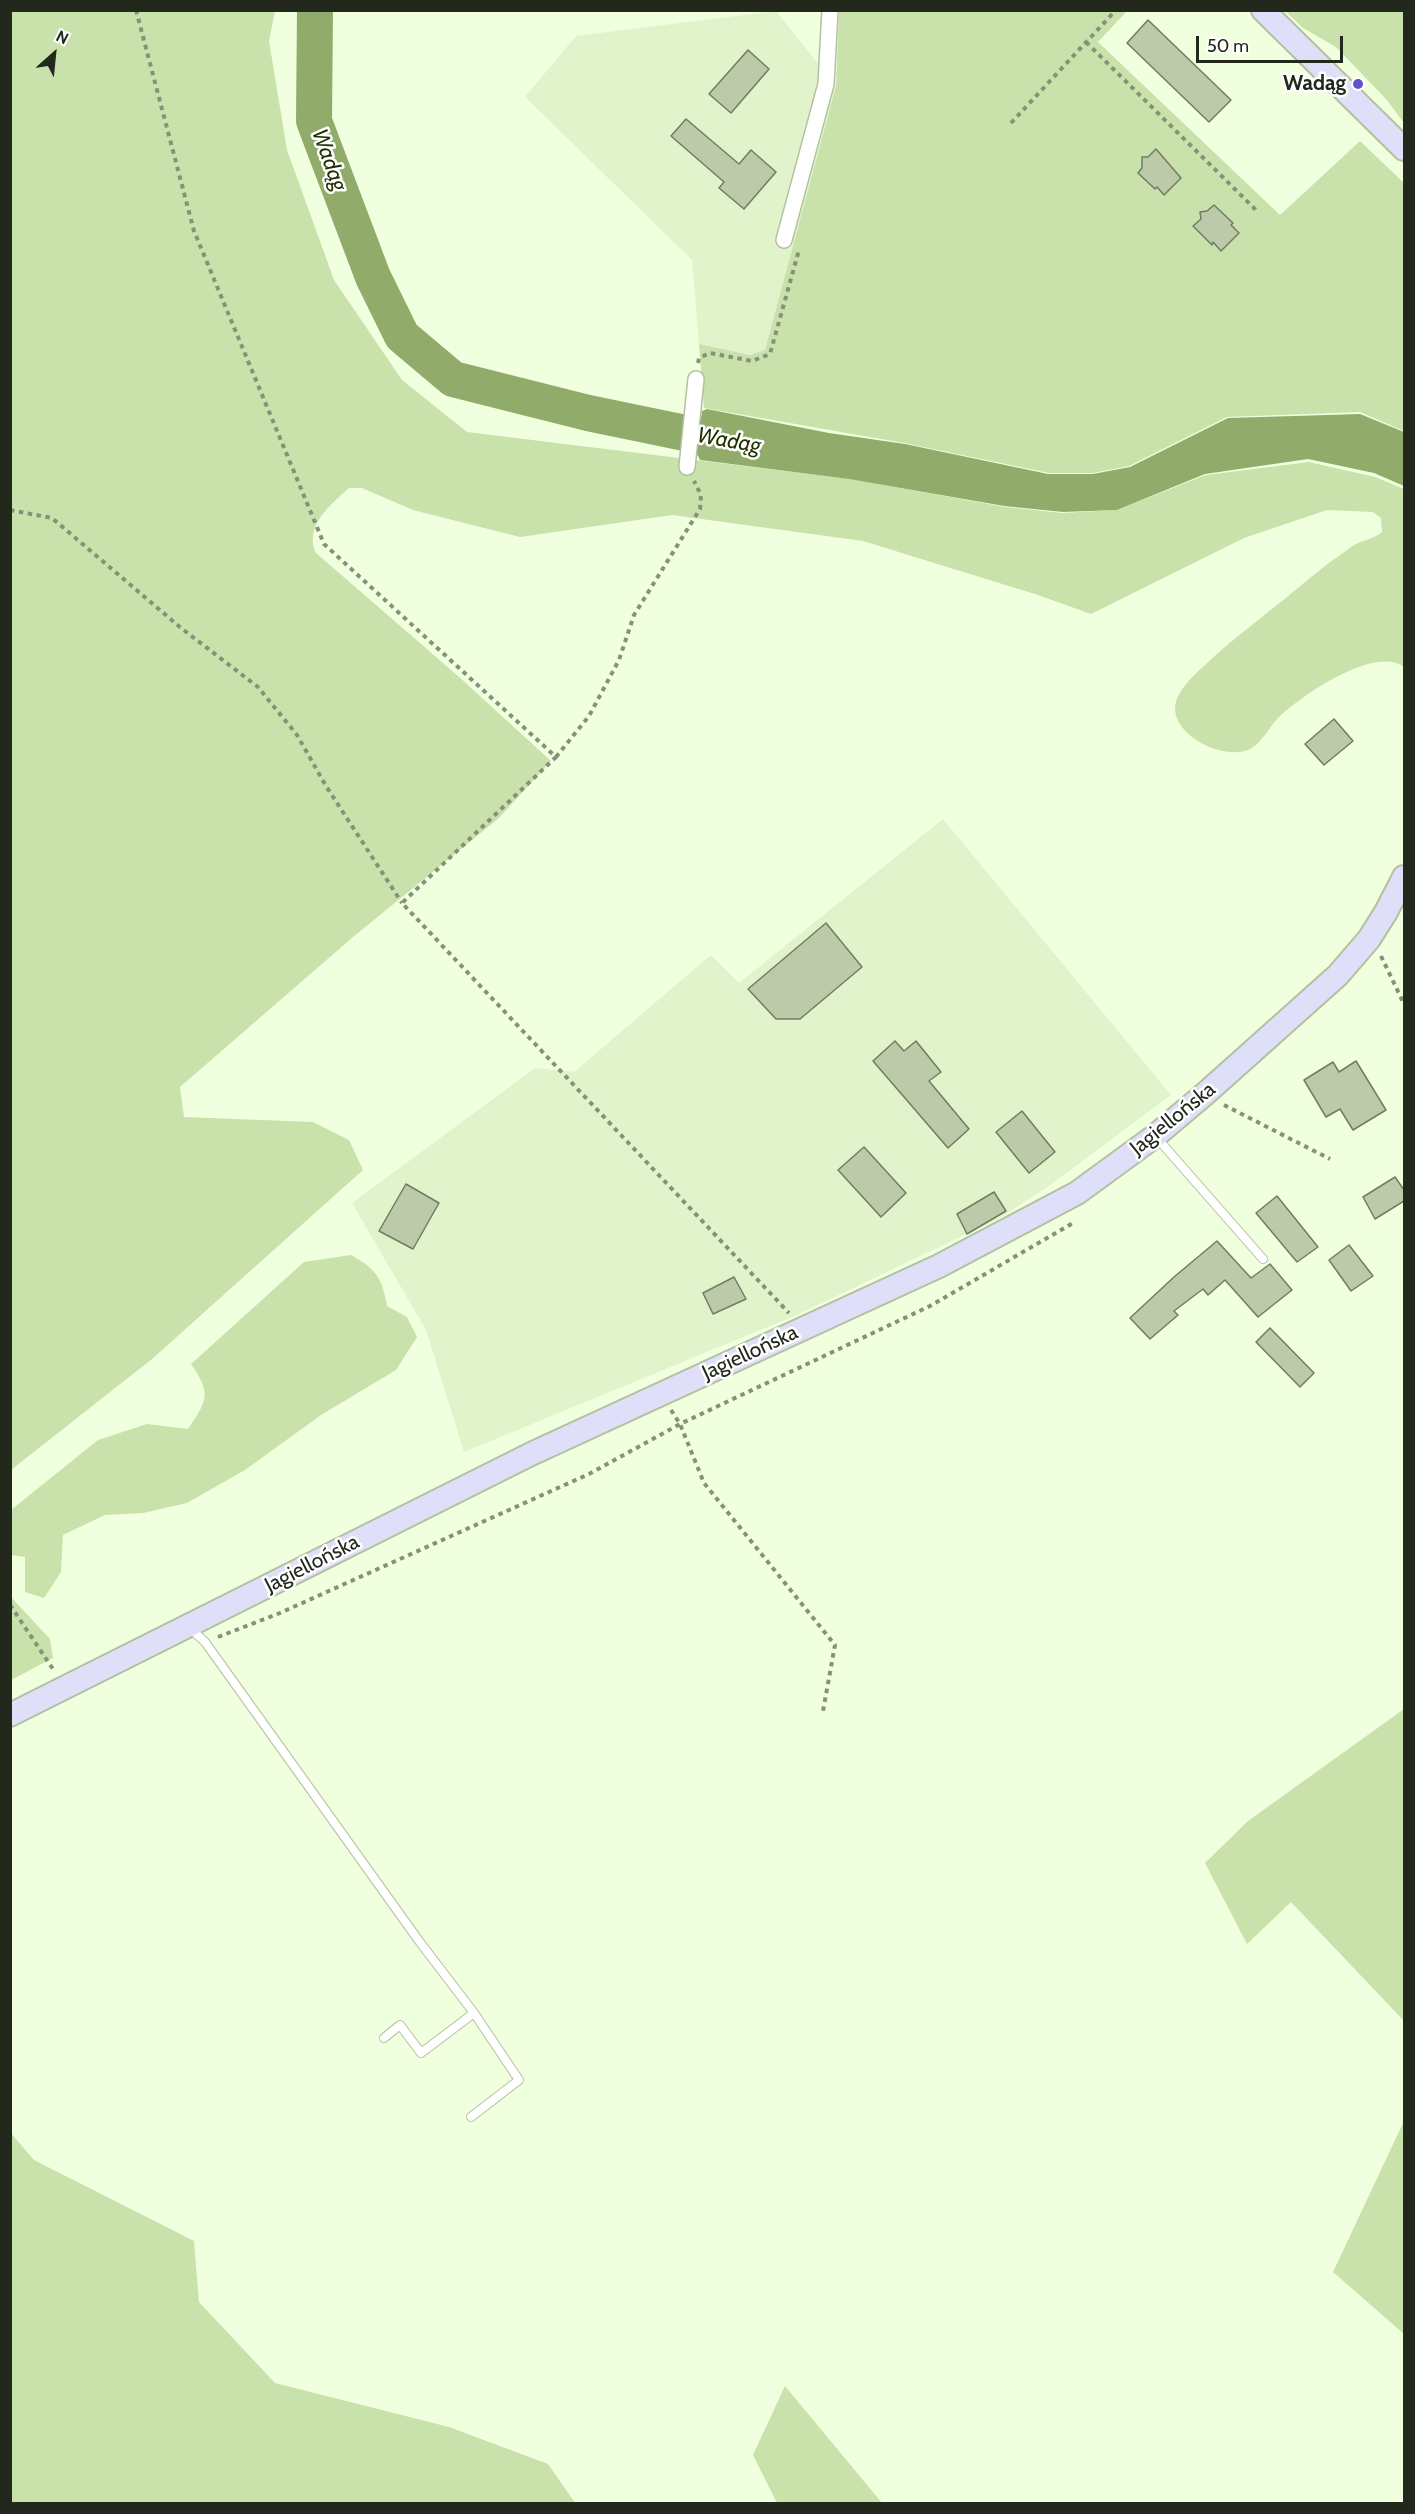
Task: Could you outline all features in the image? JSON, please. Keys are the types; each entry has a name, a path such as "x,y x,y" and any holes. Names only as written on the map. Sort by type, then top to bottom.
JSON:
{"street":[{"path":"784,240 826,84 830,10"},
{"path":"1263,10 1404,149"},
{"path":"687,467 696,379"},
{"name":"Jagiellońska","path":"10,1715 197,1634 531,1454 939,1266 1077,1193 1155,1136 1329,983 1369,939 1404,877"}],"lane":[{"path":"1155,1136 1263,1259"},
{"path":"197,1634 474,2013 519,2080 471,2117"},
{"path":"384,2038 400,2025 421,2053 474,2013"}],"path":[{"path":"136,10 194,231 324,544 556,757"},
{"path":"1011,123 1116,10"},
{"path":"1086,42 1257,210"},
{"path":"402,903 556,757 589,716 619,660 634,615 700,509 700,495 687,467"},
{"path":"10,510 52,518 181,628 258,687 297,735 326,786 402,903 804,1329"},
{"path":"1369,939 1378,950 1404,1004"},
{"path":"1206,1093 1330,1159"},
{"path":"197,1634 280,1613 589,1474 680,1424 930,1306 1073,1223"},
{"path":"661,1395 680,1424 704,1483 835,1645 822,1711"},
{"path":"10,1605 66,1689"}],"shaded area":[{"path":"11,11 275,11 269,41 287,150 334,280 402,380 467,432 850,479 1005,507 1062,513 1117,510 1206,475 1309,462 1375,477 1404,489 1404,667 1391,662 1376,662 1340,675 1292,706 1277,719 1255,746 1240,752 1216,749 1193,738 1178,720 1175,709 1178,696 1186,684 1224,648 1332,560 1354,545 1382,532 1381,518 1373,512 1327,510 1244,538 1091,614 1038,595 863,541 672,515 520,537 413,510 362,488 349,488 334,501 316,525 313,543 316,553 458,676 551,761 499,818 353,937 180,1087 184,1117 313,1122 349,1140 363,1170 152,1359 11,1470"},
{"path":"776,11 836,86 765,350 750,355 699,344 692,260 525,97 576,36"},
{"path":"839,11 1127,11 1098,42 1280,215 1360,141 1404,183 1404,431 1360,412 1227,417 1129,466 1093,473 1049,473 904,443 704,408 699,344 750,355 765,350 836,86"},
{"path":"1285,11 1404,11 1404,123 1386,99 1336,47 1303,28"},
{"path":"943,819 1171,1095 1046,1188 998,1219 799,1314 464,1452 426,1330 352,1203 535,1068 574,1072 711,955 739,983"},
{"path":"351,1255 372,1270 383,1288 387,1306 407,1317 417,1337 396,1370 321,1415 245,1470 187,1503 143,1513 105,1515 63,1535 61,1572 44,1598 25,1592 25,1557 11,1555 11,1510 98,1440 147,1424 188,1429 203,1404 204,1397 202,1383 191,1364 304,1262"},
{"path":"11,1597 50,1639 53,1658 11,1680"},
{"path":"1404,1709 1404,2021 1291,1902 1247,1944 1205,1863 1248,1821"},
{"path":"1404,2121 1404,2334 1333,2272"},
{"path":"10,2132 34,2160 194,2241 199,2302 275,2383 449,2427 548,2464 575,2503 11,2503"},
{"path":"785,2386 882,2503 777,2503 753,2455"}],"water":[{"path":"707,409 829,433 905,444 1048,474 1093,474 1130,467 1228,418 1360,414 1404,432 1404,486 1374,473 1308,459 1205,474 1117,510 1063,512 1004,506 849,479 700,460 697,454 702,411"}],"building":[{"path":"1148,20 1231,100 1209,122 1127,43"},
{"path":"748,50 769,69 731,113 709,94"},
{"path":"686,119 739,164 751,150 776,172 744,209 719,188 724,182 671,136"},
{"path":"1156,149 1181,178 1164,195 1138,173 1142,168 1142,157 1148,157"},
{"path":"1214,205 1233,223 1231,225 1239,233 1221,251 1193,226 1201,219 1200,212 1207,211"},
{"path":"1334,719 1353,741 1324,765 1305,744"},
{"path":"826,923 862,967 800,1019 776,1019 748,989"},
{"path":"895,1041 904,1051 916,1041 941,1072 929,1081 969,1129 948,1148 873,1061"},
{"path":"1356,1061 1386,1110 1353,1130 1340,1109 1326,1117 1304,1080 1333,1062 1339,1072"},
{"path":"1022,1111 1055,1152 1029,1173 996,1132"},
{"path":"864,1147 906,1193 881,1217 838,1170"},
{"path":"1395,1177 1404,1190 1404,1201 1375,1219 1363,1197"},
{"path":"406,1184 439,1203 413,1249 379,1231"},
{"path":"994,1192 1006,1211 967,1234 957,1214"},
{"path":"1277,1196 1318,1247 1297,1262 1256,1213"},
{"path":"1217,1241 1251,1278 1270,1264 1292,1290 1258,1317 1225,1280 1208,1295 1203,1289 1174,1311 1178,1315 1150,1339 1130,1318"},
{"path":"1349,1245 1373,1276 1351,1291 1329,1260"},
{"path":"734,1277 746,1299 713,1314 703,1293"},
{"path":"1270,1328 1314,1373 1300,1387 1256,1342"}],"waterway":[{"name":"Wadąg","path":"315,10 314,121 373,277 402,336 453,379 588,413 748,446"}],"place":[{"name":"Wadąg","path":"1358,84"}]}
